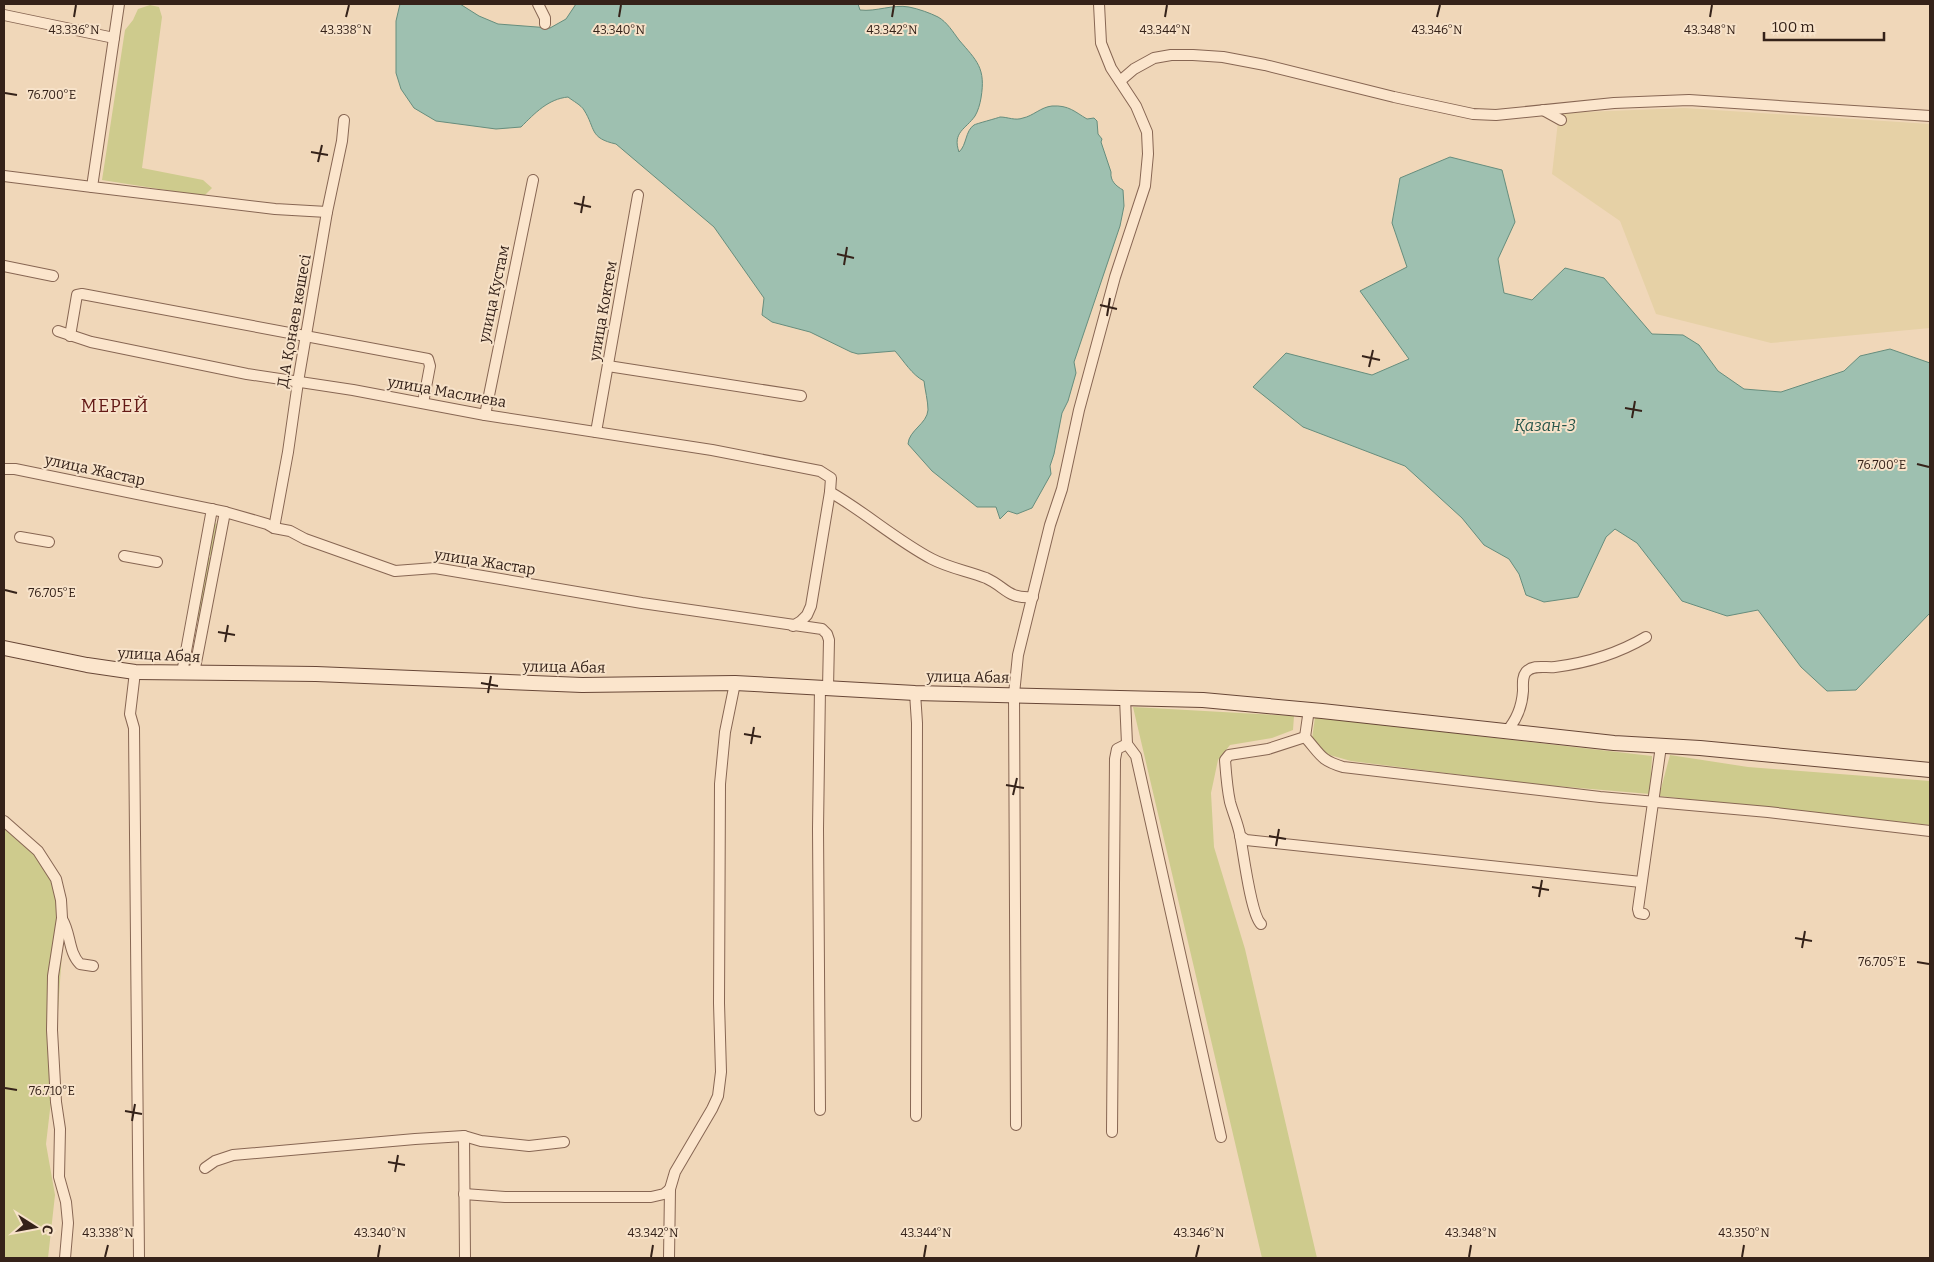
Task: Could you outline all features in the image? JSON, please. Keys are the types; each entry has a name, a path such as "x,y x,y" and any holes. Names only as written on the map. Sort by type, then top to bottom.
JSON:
{"main road":[{"name":"улица Абая","path":"4,648 87,665 135,672 316,674 582,684 735,684 915,693 1203,700 1308,709 1614,743 1700,748 1930,770"}],"street":[{"path":"92,187 119,4"},
{"path":"538,4 545,18 545,24"},
{"path":"1016,1125 1014,694 1018,656 1034,597 1050,525 1062,489 1078,410 1098,333 1145,186 1148,154 1147,132 1136,106 1112,68 1102,43 1098,4"},
{"path":"4,15 114,38"},
{"path":"1120,81 1134,69 1154,58 1171,55 1223,57 1473,114 1496,115 1614,102 1689,100 1930,116"},
{"path":"1543,110 1560,120"},
{"name":"Д.А Қонаев көшесі","path":"274,528 327,212 341,150 344,120"},
{"path":"4,176 274,209 327,212"},
{"name":"улица Кустам","path":"485,415 533,180"},
{"name":"улица Коктем","path":"596,432 638,194"},
{"path":"6,266 52,276"},
{"path":"70,336 77,295 82,294 428,359 430,366 423,403"},
{"name":"улица Маслиева","path":"58,331 70,336 246,374 353,390 485,415 596,432 820,471 831,478 830,492"},
{"path":"608,366 801,396"},
{"name":"улица Жастар","path":"4,469 15,469 225,512 267,524 274,528 290,531 305,539 395,571 436,568 642,603 822,629 827,634 829,640 824,688"},
{"path":"793,626 807,616 811,606 830,492 852,504 932,559 986,578 1008,594 1016,597 1034,597"},
{"path":"188,673 212,509"},
{"path":"188,673 225,512"},
{"path":"20,537 50,542"},
{"path":"124,556 157,562"},
{"path":"1506,732 1517,715 1521,702 1524,675 1527,670 1541,667 1554,668 1593,659 1646,638"},
{"path":"135,672 130,714 134,728 140,1258"},
{"path":"669,1258 670,1189 675,1172 718,1096 721,1072 719,1003 720,784 725,732 735,684"},
{"path":"820,1110 818,829 824,688"},
{"path":"915,693 917,723 916,1116"},
{"path":"1125,698 1126,744 1136,756 1221,1136"},
{"path":"1308,709 1305,737 1326,762 1343,767 1600,797 1768,812 1930,831"},
{"path":"1262,924 1258,922 1254,907 1240,836 1230,801 1225,760 1229,755 1268,748 1305,737"},
{"path":"1112,1132 1115,759 1117,749 1126,744"},
{"path":"1644,914 1639,913 1638,909 1661,746"},
{"path":"4,821 38,851 47,862 56,878 61,900 62,918 54,967 52,1030 56,1102 60,1129 59,1177 66,1202 68,1222 65,1258"},
{"path":"1240,836 1246,840 1641,882"},
{"path":"62,918 68,931 76,960 80,964 94,966"},
{"path":"205,1168 215,1161 233,1155 405,1140 464,1136 481,1141 529,1146 564,1142"},
{"path":"464,1136 466,1258"},
{"path":"464,1194 505,1197 651,1197 664,1194 670,1189"}],"shaded area":[{"path":"150,5 159,7 162,17 142,168 203,180 212,188 204,196 102,180 125,30 133,20 138,9"},
{"path":"1684,108 1930,124 1930,328 1771,343 1656,314 1620,221 1552,174 1559,113"},
{"path":"217,524 212,556 208,555 213,525"},
{"path":"207,557 212,558 200,620 196,619"},
{"path":"1133,707 1294,716 1293,730 1272,738 1230,745 1218,760 1211,793 1214,847 1245,949 1317,1258 1262,1258"},
{"path":"1315,717 1652,756 1650,794 1532,784 1351,761 1326,754 1312,739"},
{"path":"1670,755 1748,767 1930,781 1930,825 1659,796"},
{"path":"4,818 51,873 63,938 53,1084 46,1144 55,1195 48,1258 4,1258"}],"water":[{"path":"400,4 460,4 479,16 498,24 550,28 566,19 576,4 858,4 860,10 903,6 938,17 950,27 979,66 982,79 981,98 975,116 959,135 957,145 959,152 974,125 1000,117 1020,119 1048,107 1058,106 1071,110 1087,119 1094,118 1097,121 1098,134 1102,139 1101,142 1111,172 1111,178 1123,190 1124,206 1120,226 1074,362 1076,373 1068,401 1062,413 1050,466 1051,474 1032,508 1017,514 1008,511 1000,519 996,507 977,507 932,471 908,444 911,435 927,415 928,407 924,381 912,372 895,351 858,354 810,332 772,322 762,315 764,298 714,227 616,144 607,142 597,136 583,108 568,97 548,104 521,127 496,129 436,121 414,108 401,89 396,73 396,21"},
{"name":"Қазан-3","path":"1450,157 1502,170 1515,222 1498,259 1504,293 1532,300 1565,268 1604,278 1652,334 1683,335 1699,345 1718,371 1744,389 1781,392 1844,371 1860,356 1890,349 1930,363 1930,613 1856,690 1827,691 1801,667 1758,610 1727,616 1682,601 1637,543 1615,529 1606,537 1578,597 1544,602 1526,595 1519,574 1509,559 1484,545 1462,518 1405,466 1303,427 1253,387 1286,353 1372,375 1409,359 1360,291 1407,267 1392,223 1400,178"}],"district":[{"name":"МЕРЕЙ","path":"115,406"}]}
